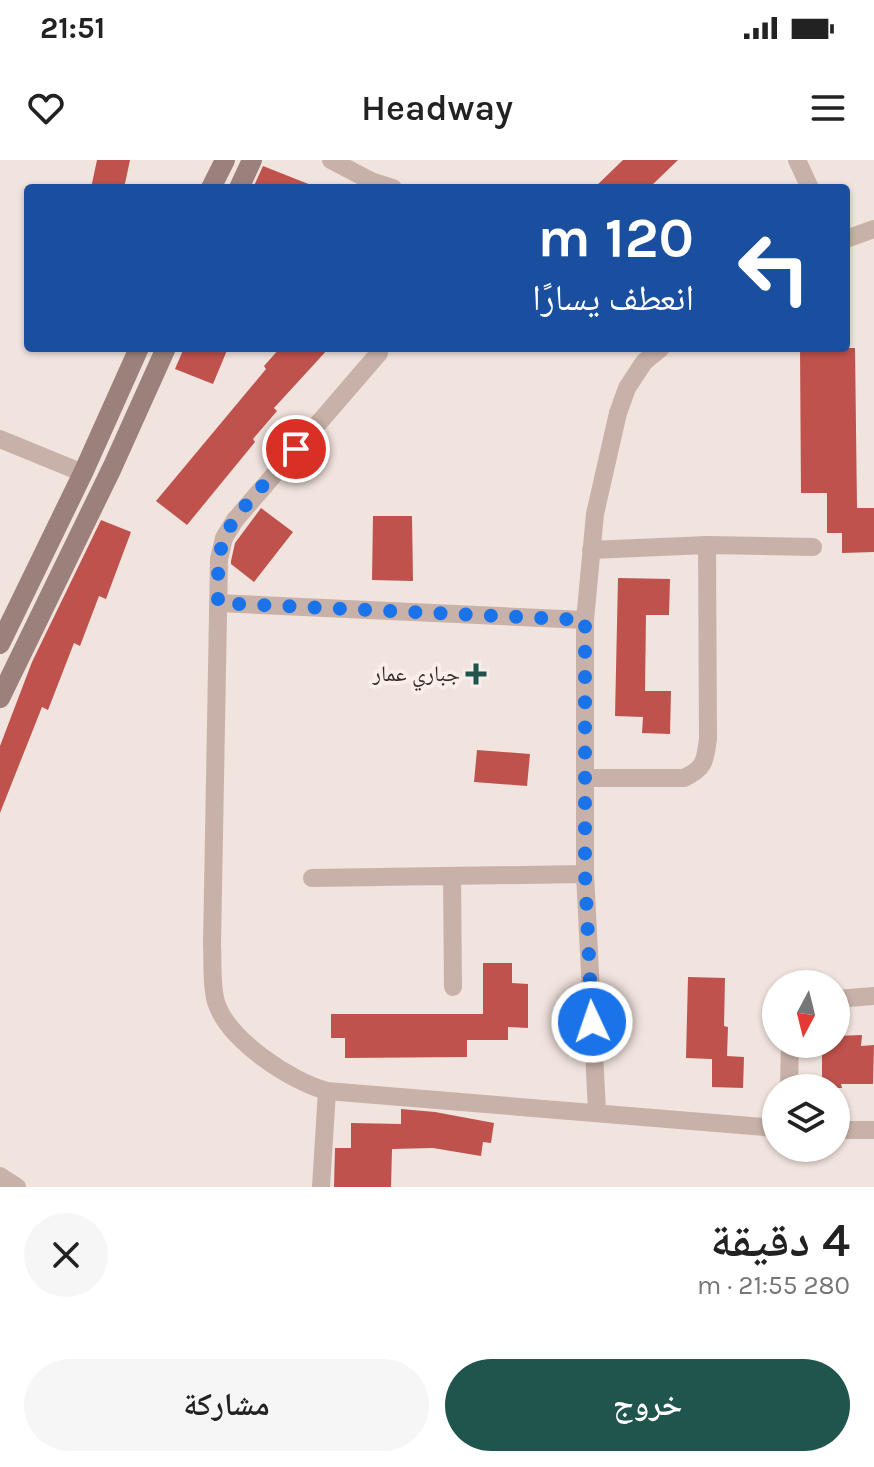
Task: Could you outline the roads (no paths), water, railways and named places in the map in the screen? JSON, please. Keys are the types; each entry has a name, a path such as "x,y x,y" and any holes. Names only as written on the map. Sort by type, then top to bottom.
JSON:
{"street":[{"path":"213,184 225,160"},
{"path":"241,184 252,160"},
{"path":"331,160 380,184"},
{"path":"797,160 808,184"},
{"path":"850,238 874,229"},
{"path":"0,644 137,352"},
{"path":"0,698 112,468 164,352"},
{"path":"597,1111 585,874 585,620 591,550 605,461 627,388 649,352"},
{"path":"379,353 235,520 224,538 219,559 212,945 215,999 221,1013 259,1054 285,1073 309,1086 327,1091 762,1127"},
{"path":"0,439 83,473"},
{"path":"591,550 707,545 813,547"},
{"path":"585,778 684,778 698,772 705,760 708,739 707,545"},
{"path":"218,603 585,620"},
{"path":"312,878 585,874"},
{"path":"452,876 453,987"},
{"path":"850,998 874,996"},
{"path":"321,1187 327,1091"},
{"path":"850,1130 874,1130"},
{"path":"0,1176 17,1187"}],"place":[{"name":"جباري عمار","path":"476,674"}]}
